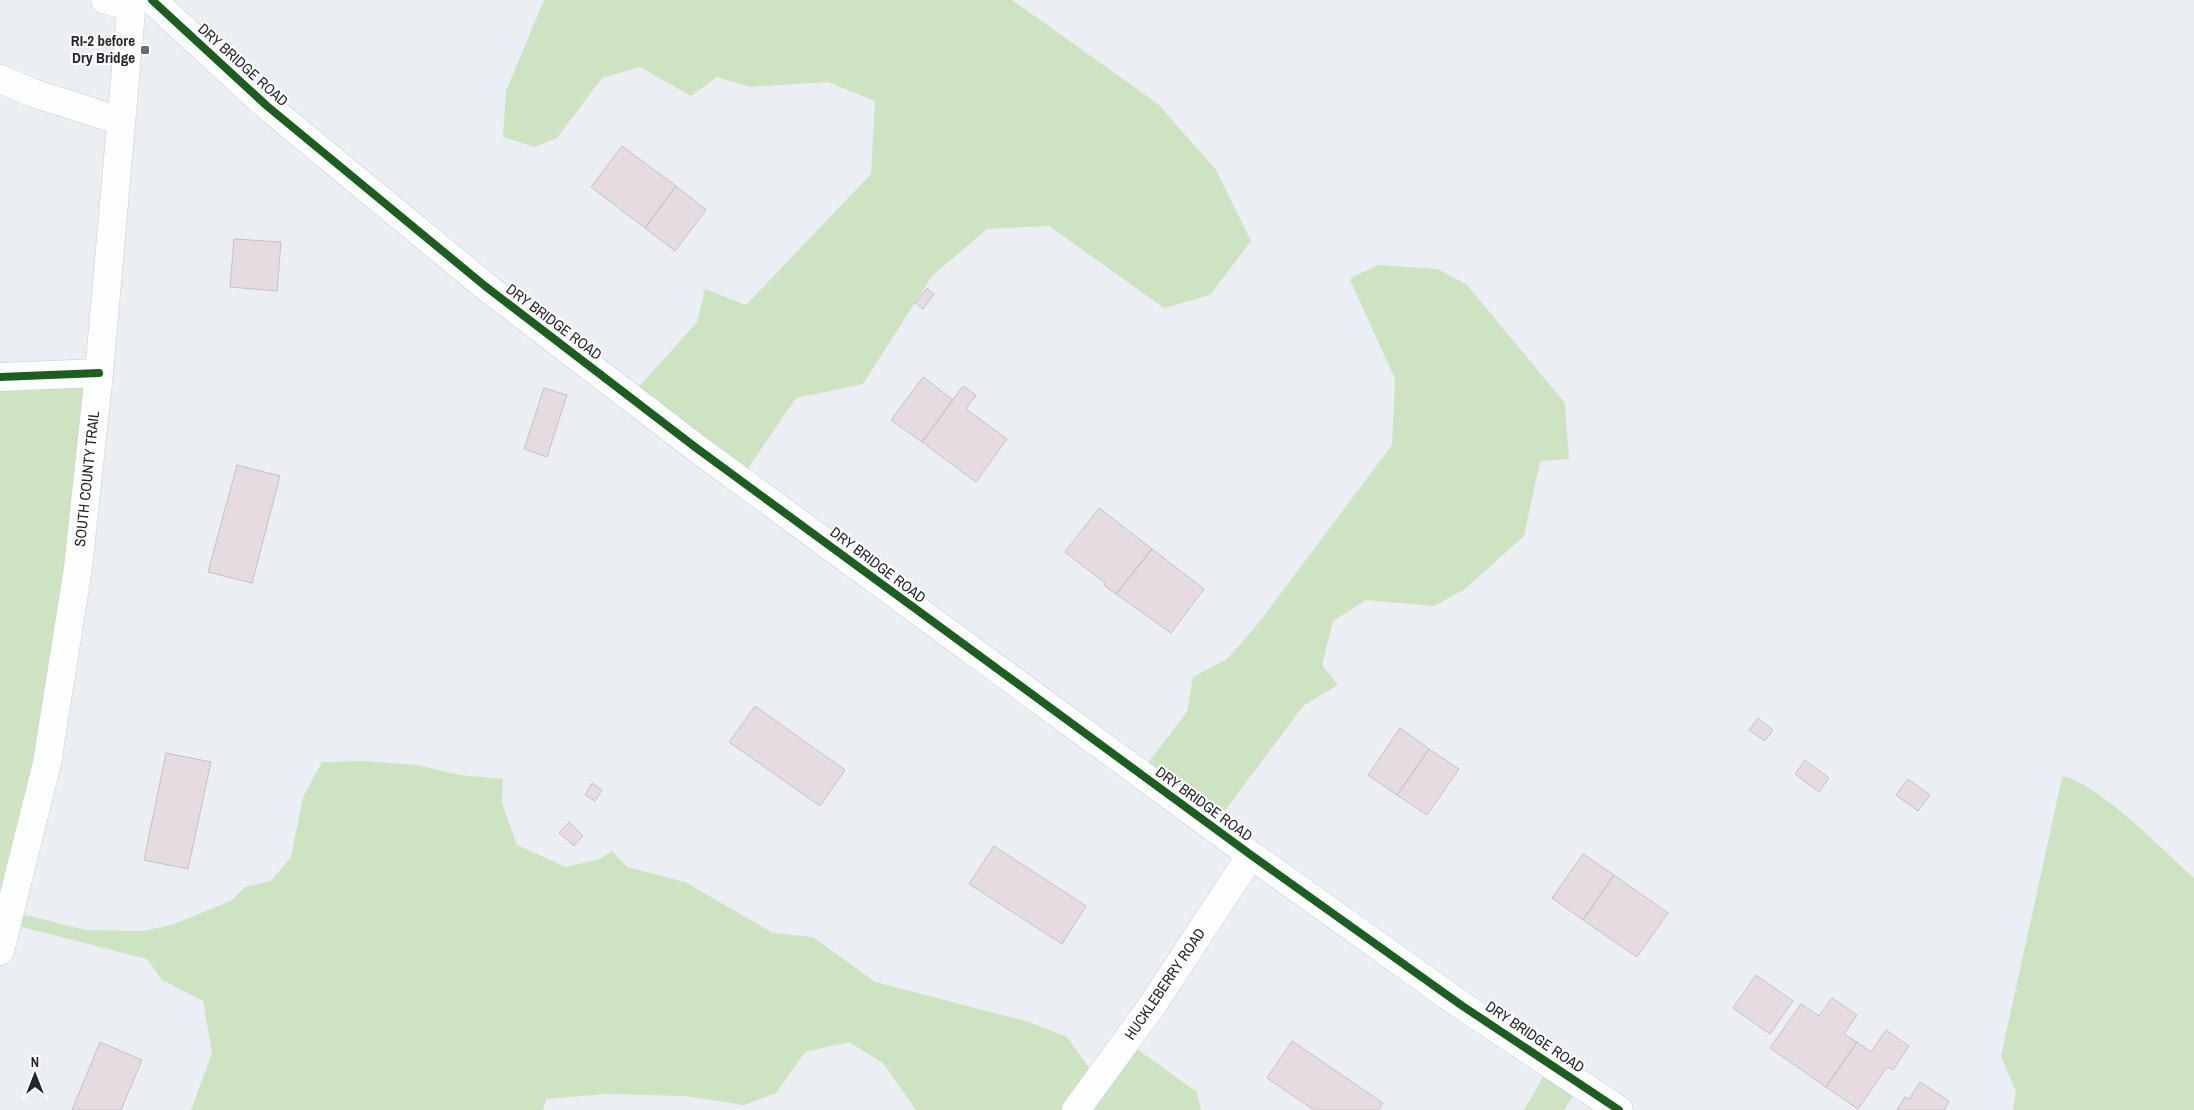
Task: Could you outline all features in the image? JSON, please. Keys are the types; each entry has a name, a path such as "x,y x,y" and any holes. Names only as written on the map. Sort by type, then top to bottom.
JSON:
{"street":[{"path":"105,0 138,2"},
{"name":"SOUTH COUNTY TRAIL","path":"0,950 47,763 78,568 99,373 121,121 138,2"},
{"name":"DRY BRIDGE ROAD","path":"138,2 485,286 896,596 1251,856 1461,1005 1619,1110"},
{"path":"0,79 34,93 121,121"},
{"path":"0,378 99,373"},
{"name":"HUCKLEBERRY ROAD","path":"1076,1110 1151,1007 1251,856"}],"green space":[{"path":"544,0 1012,0 1158,104 1216,170 1251,241 1210,295 1164,308 1049,226 987,229 932,276 863,384 796,398 744,474 638,388 697,322 705,289 746,305 871,174 875,101 828,82 750,87 717,77 691,96 640,67 602,78 557,138 534,147 503,137 506,91"},
{"path":"1379,265 1438,269 1467,285 1565,403 1569,459 1540,461 1524,536 1465,589 1434,606 1366,600 1333,621 1322,665 1338,685 1304,705 1217,821 1144,768 1187,712 1193,677 1227,659 1257,625 1392,445 1395,379 1350,280 1354,276"},
{"path":"91,373 95,389 14,912 85,930 144,931 174,924 231,901 245,887 271,881 291,857 303,797 322,762 365,761 417,765 460,775 503,779 502,803 517,845 566,867 600,859 612,851 627,867 685,882 773,933 813,937 875,982 1029,1022 1067,1037 1092,1072 1134,1047 1197,1092 1201,1110 916,1110 883,1063 849,1042 805,1052 776,1093 744,1105 685,1096 607,1094 546,1099 543,1110 191,1110 212,1053 203,1001 162,980 147,959 10,924 0,938 0,374"},
{"path":"2064,776 2097,793 2114,806 2194,878 2194,1110 2013,1110 2016,1092 2001,1056 2062,778"},
{"path":"1550,1065 1579,1087 1564,1110 1524,1110"}],"building":[{"path":"622,146 676,186 645,228 591,187"},
{"path":"676,186 706,210 675,251 645,228"},
{"path":"234,239 281,242 277,291 230,287"},
{"path":"927,288 934,294 923,309 915,303"},
{"path":"923,377 953,400 922,442 891,420"},
{"path":"963,386 976,395 966,409 1007,439 976,482 922,442"},
{"path":"544,388 567,395 547,457 524,449"},
{"path":"237,465 280,476 252,583 208,572"},
{"path":"1099,508 1152,549 1116,594 1065,552"},
{"path":"1152,549 1204,589 1171,633 1116,594"},
{"path":"755,706 845,770 820,806 729,742"},
{"path":"1758,718 1773,730 1765,741 1749,730"},
{"path":"1400,728 1429,749 1397,795 1368,775"},
{"path":"1429,749 1459,769 1427,815 1397,795"},
{"path":"166,753 211,762 188,869 144,860"},
{"path":"1805,760 1829,778 1819,792 1795,774"},
{"path":"1908,779 1930,795 1918,811 1896,795"},
{"path":"592,783 602,790 595,801 585,795"},
{"path":"569,822 583,836 574,846 559,833"},
{"path":"994,846 1086,906 1062,944 969,884"},
{"path":"1583,854 1614,875 1583,920 1552,898"},
{"path":"1614,875 1668,913 1637,957 1583,920"},
{"path":"1756,975 1793,1001 1770,1034 1733,1008"},
{"path":"1832,998 1857,1015 1844,1034 1857,1042 1826,1087 1770,1048 1801,1004 1819,1016"},
{"path":"1886,1030 1909,1046 1893,1070 1887,1067 1858,1109 1826,1087 1857,1042 1871,1052"},
{"path":"1292,1041 1383,1103 1378,1110 1314,1110 1267,1078"},
{"path":"100,1042 142,1060 121,1110 72,1110"},
{"path":"1920,1082 1949,1101 1944,1110 1897,1110 1905,1097 1909,1099"}],"cycle path":[{"path":"152,0 267,106 485,286 695,447 1251,855 1461,1005 1619,1110"},
{"path":"0,377 99,373"}],"place":[{"name":"RI-2 before Dry Bridge","path":"145,50"}]}
